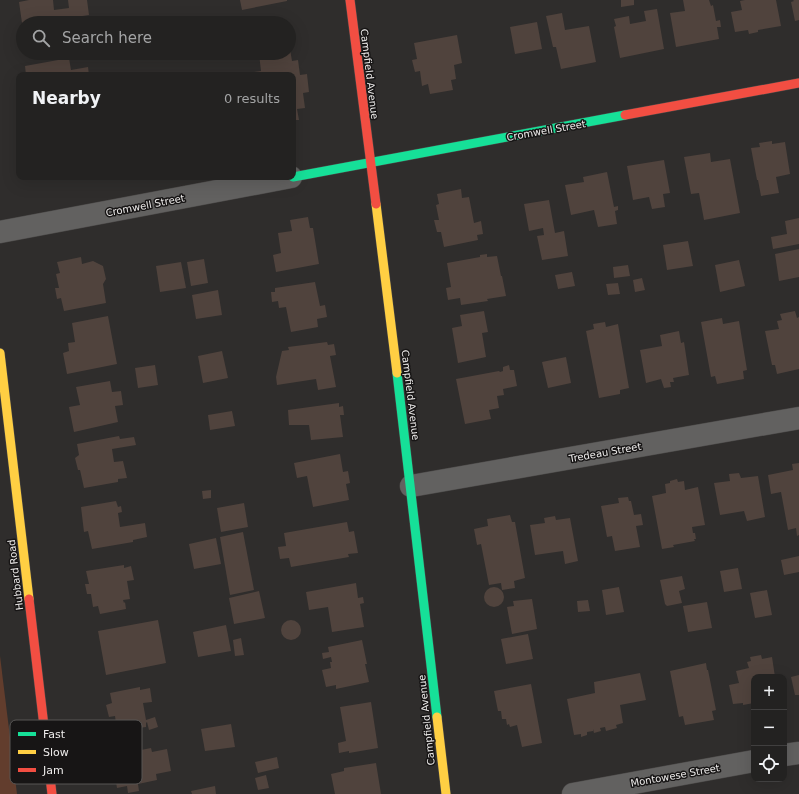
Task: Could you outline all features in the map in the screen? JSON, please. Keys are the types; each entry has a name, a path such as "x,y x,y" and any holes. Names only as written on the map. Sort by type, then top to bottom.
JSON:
{"street":[{"name":"Campfield Avenue","path":"350,0 411,486 446,794"},
{"name":"Cromwell Street","path":"296,176 799,83"},
{"name":"Cromwell Street","path":"0,232 276,180"},
{"name":"Hubbard Road","path":"0,353 43,720"},
{"name":"Tredeau Street","path":"411,486 799,418"},
{"path":"787,755 799,753"},
{"name":"Montowese Street","path":"573,794 751,762"},
{"name":"Hubbard Road","path":"51,784 52,794"}],"shaded area":[{"path":"0,656 10,737 10,784 16,784 17,794 0,794"}],"building":[{"path":"29,0 53,0 54,10 69,8 68,0 87,0 89,15 21,16 19,2"},
{"path":"240,0 287,0 287,1 242,10"},
{"path":"621,0 634,0 634,5 621,7"},
{"path":"683,0 709,0 711,6 713,5 716,21 720,20 721,27 717,27 719,39 676,47 670,13 685,11"},
{"path":"776,0 781,26 758,30 758,32 749,34 748,30 735,32 731,12 742,10 740,1"},
{"path":"793,0 799,0 799,20 795,21 791,2 794,1"},
{"path":"657,9 664,49 620,58 614,27 616,26 614,19 629,16 630,24 646,21 644,11"},
{"path":"562,13 565,30 589,26 596,62 561,69 556,47 553,47 546,16"},
{"path":"537,22 542,49 515,54 510,27"},
{"path":"457,35 462,63 454,65 456,79 451,80 453,90 430,94 428,84 422,86 420,71 415,72 412,60 417,59 414,43"},
{"path":"58,60 69,60 71,70 88,67 89,72 26,72 25,66"},
{"path":"260,60 298,60 300,75 307,74 309,92 303,93 305,108 297,109 299,120 296,120 296,72 253,72 261,71"},
{"path":"772,141 772,144 785,142 790,174 776,177 779,193 761,196 751,148 760,147 759,143"},
{"path":"710,153 711,162 730,159 740,213 704,220 699,193 691,194 684,157"},
{"path":"664,160 670,193 663,194 665,207 652,209 649,197 633,200 627,166"},
{"path":"607,172 614,207 618,206 618,210 615,211 617,224 598,227 594,210 571,215 565,185 584,182 583,177"},
{"path":"461,189 462,198 469,197 474,223 481,221 483,234 477,235 478,240 444,247 441,232 437,232 434,220 439,220 436,205 439,204 437,194"},
{"path":"549,200 555,233 564,231 568,256 542,260 537,236 544,235 543,228 529,231 524,204"},
{"path":"308,217 310,228 313,228 319,264 276,272 273,255 281,253 278,233 292,231 290,220"},
{"path":"799,218 799,244 773,249 771,237 787,234 785,221"},
{"path":"688,241 693,266 667,270 663,245"},
{"path":"799,249 799,277 779,281 775,254"},
{"path":"487,254 487,257 497,256 506,296 487,299 488,301 461,305 460,298 448,300 446,288 451,287 447,263 480,257 480,255"},
{"path":"81,257 82,264 93,261 103,266 106,279 103,284 106,303 64,311 61,298 57,299 55,288 59,288 56,274 60,273 57,262"},
{"path":"204,259 208,283 191,286 187,262"},
{"path":"739,260 745,286 720,292 715,265"},
{"path":"181,262 186,288 160,292 156,266"},
{"path":"628,265 630,276 614,278 613,267"},
{"path":"572,272 575,286 558,289 555,275"},
{"path":"642,278 645,290 635,292 633,280"},
{"path":"315,282 320,306 325,305 327,317 317,319 318,327 291,332 286,307 279,308 278,301 272,302 271,292 275,292 275,288"},
{"path":"618,283 620,294 608,295 606,284"},
{"path":"218,290 222,315 196,319 192,295"},
{"path":"484,311 488,332 482,333 486,357 458,363 452,328 462,326 460,315"},
{"path":"795,311 797,318 799,317 799,369 777,374 775,365 772,365 765,331 779,329 777,321 782,320 780,314"},
{"path":"108,316 117,364 67,374 63,353 69,351 68,343 75,342 72,323"},
{"path":"722,318 723,324 739,321 747,370 743,371 744,379 717,384 715,376 711,377 701,322"},
{"path":"605,322 606,327 618,324 629,388 620,390 620,394 599,398 586,331 594,329 593,324"},
{"path":"679,331 681,343 684,342 689,375 673,378 674,382 670,382 671,387 664,388 661,379 646,383 640,350 662,346 660,335"},
{"path":"327,342 328,345 334,344 336,355 330,356 336,387 318,390 316,379 277,385 276,377 282,351 289,350 288,347"},
{"path":"222,351 228,378 203,383 198,356"},
{"path":"566,357 571,383 548,388 542,362"},
{"path":"155,365 158,385 138,388 135,368"},
{"path":"509,365 510,370 514,370 517,386 503,389 504,395 497,396 499,408 489,410 491,419 465,424 456,379 500,372 503,371 503,367"},
{"path":"110,381 112,392 121,391 123,405 115,406 118,422 74,432 69,407 80,405 76,387"},
{"path":"339,403 339,407 343,406 344,415 340,415 343,437 311,440 309,425 289,425 288,410"},
{"path":"232,411 235,426 210,430 208,415"},
{"path":"119,436 120,439 134,437 136,445 112,449 114,462 123,461 127,478 118,479 118,482 84,488 80,470 78,470 75,458 79,455 77,444"},
{"path":"340,454 343,472 348,471 350,483 346,484 349,500 313,507 307,476 297,478 294,463"},
{"path":"799,463 799,535 797,536 796,528 788,530 781,492 771,494 768,475 793,470 792,464"},
{"path":"739,473 741,478 758,476 765,517 747,521 744,511 720,515 714,483 730,481 729,474"},
{"path":"677,479 678,482 684,481 685,490 698,487 705,525 692,527 693,533 695,533 695,541 673,545 674,547 662,549 652,496 666,493 665,484"},
{"path":"211,490 211,498 203,499 202,491"},
{"path":"628,497 629,501 631,501 634,515 641,514 643,525 636,526 640,547 615,551 612,536 607,537 601,506 619,503 618,498"},
{"path":"116,501 118,507 121,506 122,512 118,513 120,527 145,523 147,537 133,540 133,542 92,549 88,531 84,532 81,507"},
{"path":"244,503 248,527 221,532 217,508"},
{"path":"510,515 512,522 515,522 525,578 514,581 515,588 502,590 501,583 489,585 481,544 477,545 474,529 488,526 487,519"},
{"path":"555,516 556,520 570,518 578,561 565,564 563,551 535,555 530,525 545,523 544,518"},
{"path":"347,522 349,532 354,531 358,553 348,554 349,557 291,567 289,558 280,559 278,547 286,546 284,533"},
{"path":"243,532 254,590 230,595 220,537"},
{"path":"216,538 221,564 194,569 189,544"},
{"path":"799,556 799,572 784,575 781,560"},
{"path":"124,565 124,568 131,566 134,580 127,581 130,599 123,600 124,603 125,602 126,609 100,614 98,606 93,607 91,594 87,594 85,584 89,584 86,571"},
{"path":"738,568 742,589 724,592 720,571"},
{"path":"682,576 685,589 679,591 682,603 667,606 665,604 660,580"},
{"path":"356,583 358,598 363,597 364,603 360,604 364,627 332,632 328,607 309,610 306,592"},
{"path":"490,587 498,587 504,593 504,601 498,607 490,607 484,601 484,593"},
{"path":"619,587 624,612 606,615 602,590"},
{"path":"767,590 772,615 755,618 750,593"},
{"path":"259,591 265,618 234,624 229,598"},
{"path":"532,599 537,629 512,634 507,607 514,606 513,601"},
{"path":"588,600 590,611 578,612 577,601"},
{"path":"707,602 712,628 688,632 683,606"},
{"path":"158,620 166,663 106,675 98,631"},
{"path":"291,620 298,623 301,630 298,637 291,640 284,637 281,630 284,623"},
{"path":"226,625 231,651 198,657 193,632"},
{"path":"528,634 533,659 506,664 501,639"},
{"path":"241,638 244,655 235,656 233,640"},
{"path":"362,640 369,682 336,689 336,685 326,687 322,670 331,668 330,662 332,662 331,657 323,659 322,653 329,652 328,647"},
{"path":"761,655 762,659 772,657 775,674 751,674 751,704 743,705 743,703 733,704 729,685 739,683 736,671 749,668 747,662 751,661 750,657"},
{"path":"706,663 716,710 712,711 714,720 685,725 683,716 679,717 670,671"},
{"path":"640,673 646,700 620,705 623,723 616,725 617,728 606,731 605,727 600,728 601,731 594,733 593,729 593,731 587,732 587,735 581,737 581,734 574,735 567,699 595,693 594,682"},
{"path":"799,675 799,695 795,695 791,677"},
{"path":"531,684 542,743 522,747 517,725 510,727 509,724 507,725 506,719 502,719 501,711 498,711 494,691"},
{"path":"140,687 140,690 150,688 152,702 143,703 146,720 155,717 158,727 149,730 147,722 146,727 142,728 142,720 116,720 115,716 109,717 106,705 112,703 110,693"},
{"path":"371,702 378,748 349,753 349,751 339,753 338,743 346,741 340,707"},
{"path":"231,724 235,747 205,751 201,729"},
{"path":"151,748 152,752 167,749 171,771 156,774 157,780 142,783 142,750"},
{"path":"277,757 279,768 258,773 255,762"},
{"path":"376,763 381,794 335,794 331,774 344,771 344,768"},
{"path":"266,775 269,788 258,790 255,778"},
{"path":"116,784 138,784 139,791 128,793 127,786 117,788"},
{"path":"215,786 216,794 192,794 191,791"}],"traffic: fast":[{"path":"296,176 625,115"},
{"path":"397,373 437,717"}],"traffic: slow":[{"path":"376,204 397,373"},
{"path":"0,353 29,599"},
{"path":"437,717 446,794"}],"traffic: jam":[{"path":"350,0 376,204"},
{"path":"625,115 799,83"},
{"path":"29,599 43,720"},
{"path":"51,784 52,794"}]}
